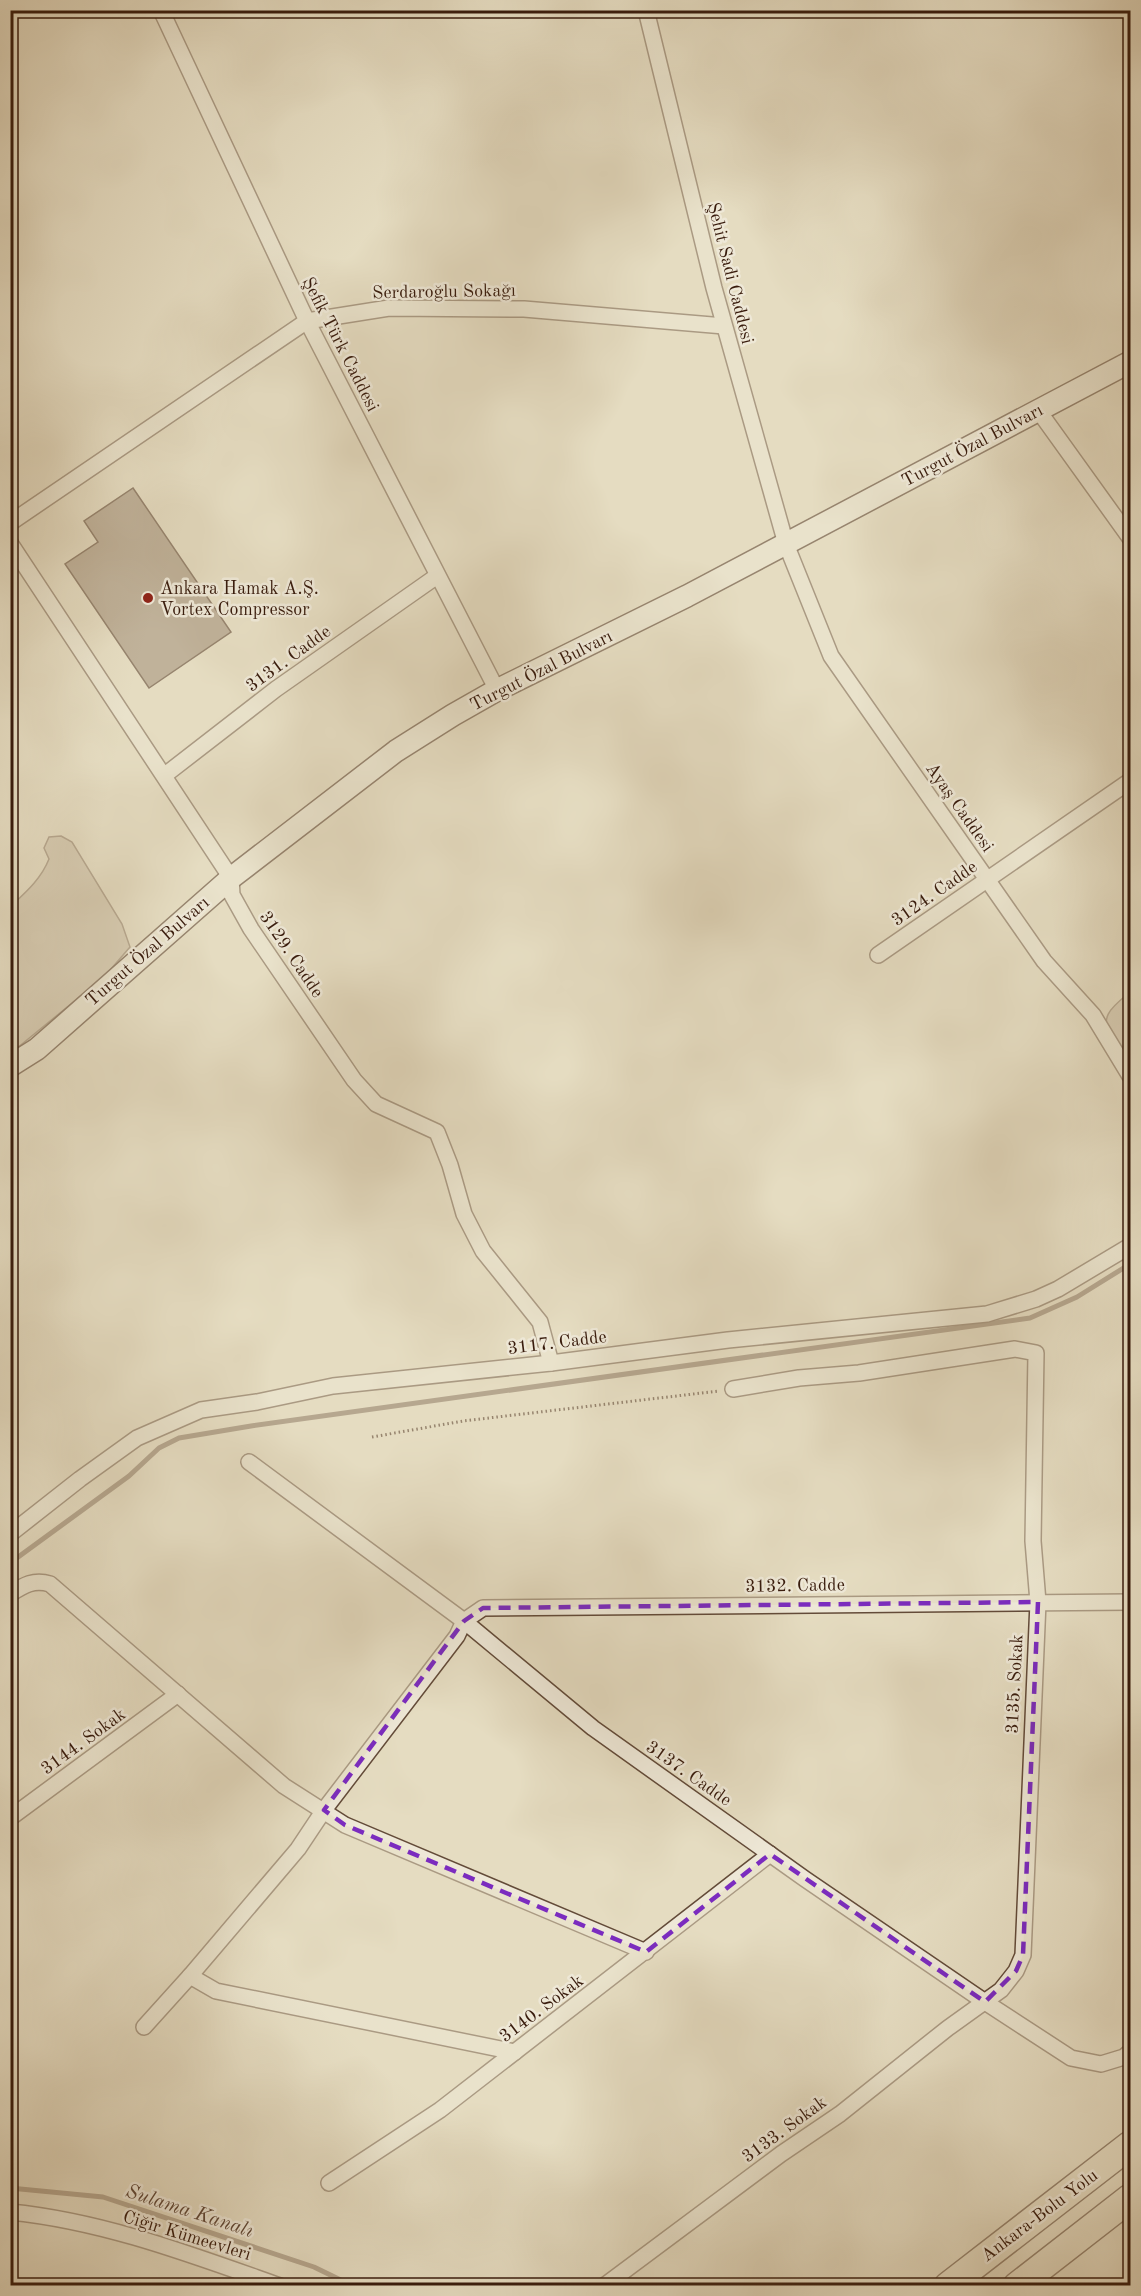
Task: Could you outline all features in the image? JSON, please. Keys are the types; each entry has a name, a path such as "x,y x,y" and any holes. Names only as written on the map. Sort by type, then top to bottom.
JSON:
{"highway":[{"name":"Ankara-Bolu Yolu","path":"948,2286 1131,2145"},
{"path":"1017,2286 1131,2198"}],"street":[{"name":"Şefik Türk Caddesi","path":"161,10 307,321 497,690"},
{"name":"Şehit Sadi Caddesi","path":"646,10 724,326 786,544"},
{"name":"Serdaroğlu Sokağı","path":"10,523 307,321 389,308 524,309 724,326"},
{"name":"Turgut Özal Bulvarı","path":"10,1066 46,1041 231,878 396,751 497,690 687,596 1131,362"},
{"path":"1038,410 1131,538"},
{"name":"3129. Cadde","path":"10,543 231,878 232,895 251,929 354,1080 376,1104 437,1132 450,1165 464,1214 483,1251 540,1322 551,1363"},
{"name":"Ayaş Caddesi","path":"786,544 831,656 1044,961 1093,1016 1131,1076"},
{"name":"3131. Cadde","path":"165,776 276,689 437,576"},
{"name":"3124. Cadde","path":"878,956 1131,781"},
{"name":"3117. Cadde","path":"10,1534 136,1438 201,1410 257,1402 333,1386 551,1363 728,1340 987,1314 1036,1299 1058,1289 1131,1246"},
{"name":"3135. Sokak","path":"733,1389 1016,1349 1036,1353 1033,1541 1038,1602 1023,1955 1016,1971 1001,1990 985,2002"},
{"name":"3137. Cadde","path":"249,1462 464,1621 593,1728 770,1854 985,2002 1071,2058 1101,2064 1124,2057 1131,2052"},
{"path":"10,1594 21,1586 39,1580 50,1584 284,1786 345,1825 645,1952"},
{"name":"3132. Cadde","path":"464,1621 483,1608 1131,1602"},
{"path":"144,2027 298,1849 324,1810 457,1636 464,1621"},
{"name":"3144. Sokak","path":"10,1818 178,1694"},
{"name":"3140. Sokak","path":"329,2183 440,2110 770,1854"},
{"path":"190,1976 216,1991 515,2052"},
{"name":"3133. Sokak","path":"604,2286 781,2154 840,2114 948,2028 985,2002"},
{"name":"Ciğir Kümeevleri","path":"10,2212 49,2216 161,2244 280,2286"}],"path":[{"path":"372,1437 463,1421 685,1397 733,1389"}],"highlighted area":[{"path":"1038,1602 1023,1955 1016,1971 985,2002 770,1854 646,1952 345,1825 324,1810 464,1621 483,1608"}],"shaded area":[{"path":"61,836 72,842 122,924 130,947 104,977 11,1053 11,906 33,885 46,866 49,859 44,848 49,837"},
{"path":"1130,980 1130,1057 1114,1040 1106,1025 1112,1008 1129,993"}],"building":[{"name":"Ankara Hamak A.Ş. Vortex Compressor","path":"133,488 231,632 149,688 65,564 98,542 84,521"}],"waterway":[{"path":"10,1563 129,1476 159,1448 179,1438 251,1426 1030,1318 1077,1297 1130,1264"},
{"name":"Sulama Kanalı","path":"10,2188 103,2197 314,2267 353,2286"}],"place":[{"name":"Ankara Hamak A.Ş. Vortex Compressor","path":"148,598"}]}
